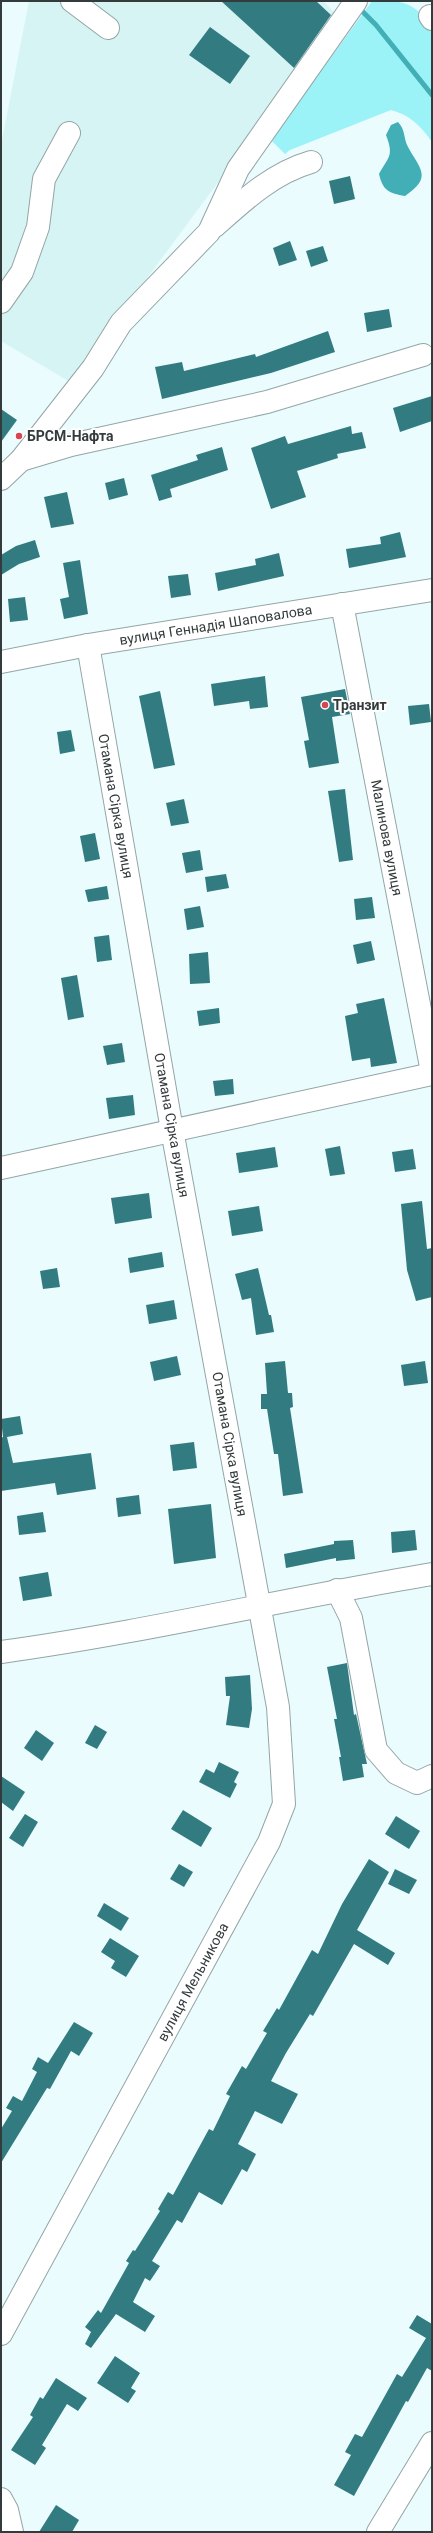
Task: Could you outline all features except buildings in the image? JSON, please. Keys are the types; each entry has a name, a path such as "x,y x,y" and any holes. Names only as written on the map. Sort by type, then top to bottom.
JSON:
{"street":[{"path":"72,1 108,28"},
{"path":"209,232 238,169 356,1"},
{"path":"1,302 22,272 38,227 44,179 69,133"},
{"path":"1,479 21,460 93,368 121,323 209,232 248,198 273,179 293,167 311,162"},
{"path":"21,460 71,445 268,402 423,355"},
{"name":"вулиця Геннадія Шаповалова","path":"1,662 88,645 432,590"},
{"name":"Малинова вулиця","path":"342,604 432,1073"},
{"name":"Отамана Сірка вулиця","path":"88,645 172,1130 260,1605"},
{"path":"1,1168 432,1073"},
{"path":"1,1652 178,1623 337,1590 432,1574"},
{"path":"337,1590 351,1618 376,1750 396,1773 417,1783 432,1776"},
{"name":"вулиця Мельникова","path":"1,2334 269,1842 284,1804 278,1707 260,1605"},
{"path":"378,2532 432,2443"},
{"path":"1,2499 7,2510 12,2532"}],"shaded area":[{"path":"29,1 323,1 340,18 70,382 1,341 1,145"},
{"path":"372,1 392,1 406,4 419,12 432,27 432,142 424,131 409,118 391,110 290,150 285,154 271,140"},
{"path":"398,122 402,128 406,143 422,173 419,183 405,196 395,194 385,188 379,174 388,159 390,152 386,135 391,125"}],"waterway":[{"path":"358,7 376,25 432,95"}],"place":[{"name":"БРСМ-Нафта","path":"19,436"},
{"name":"Транзит","path":"325,705"}]}
